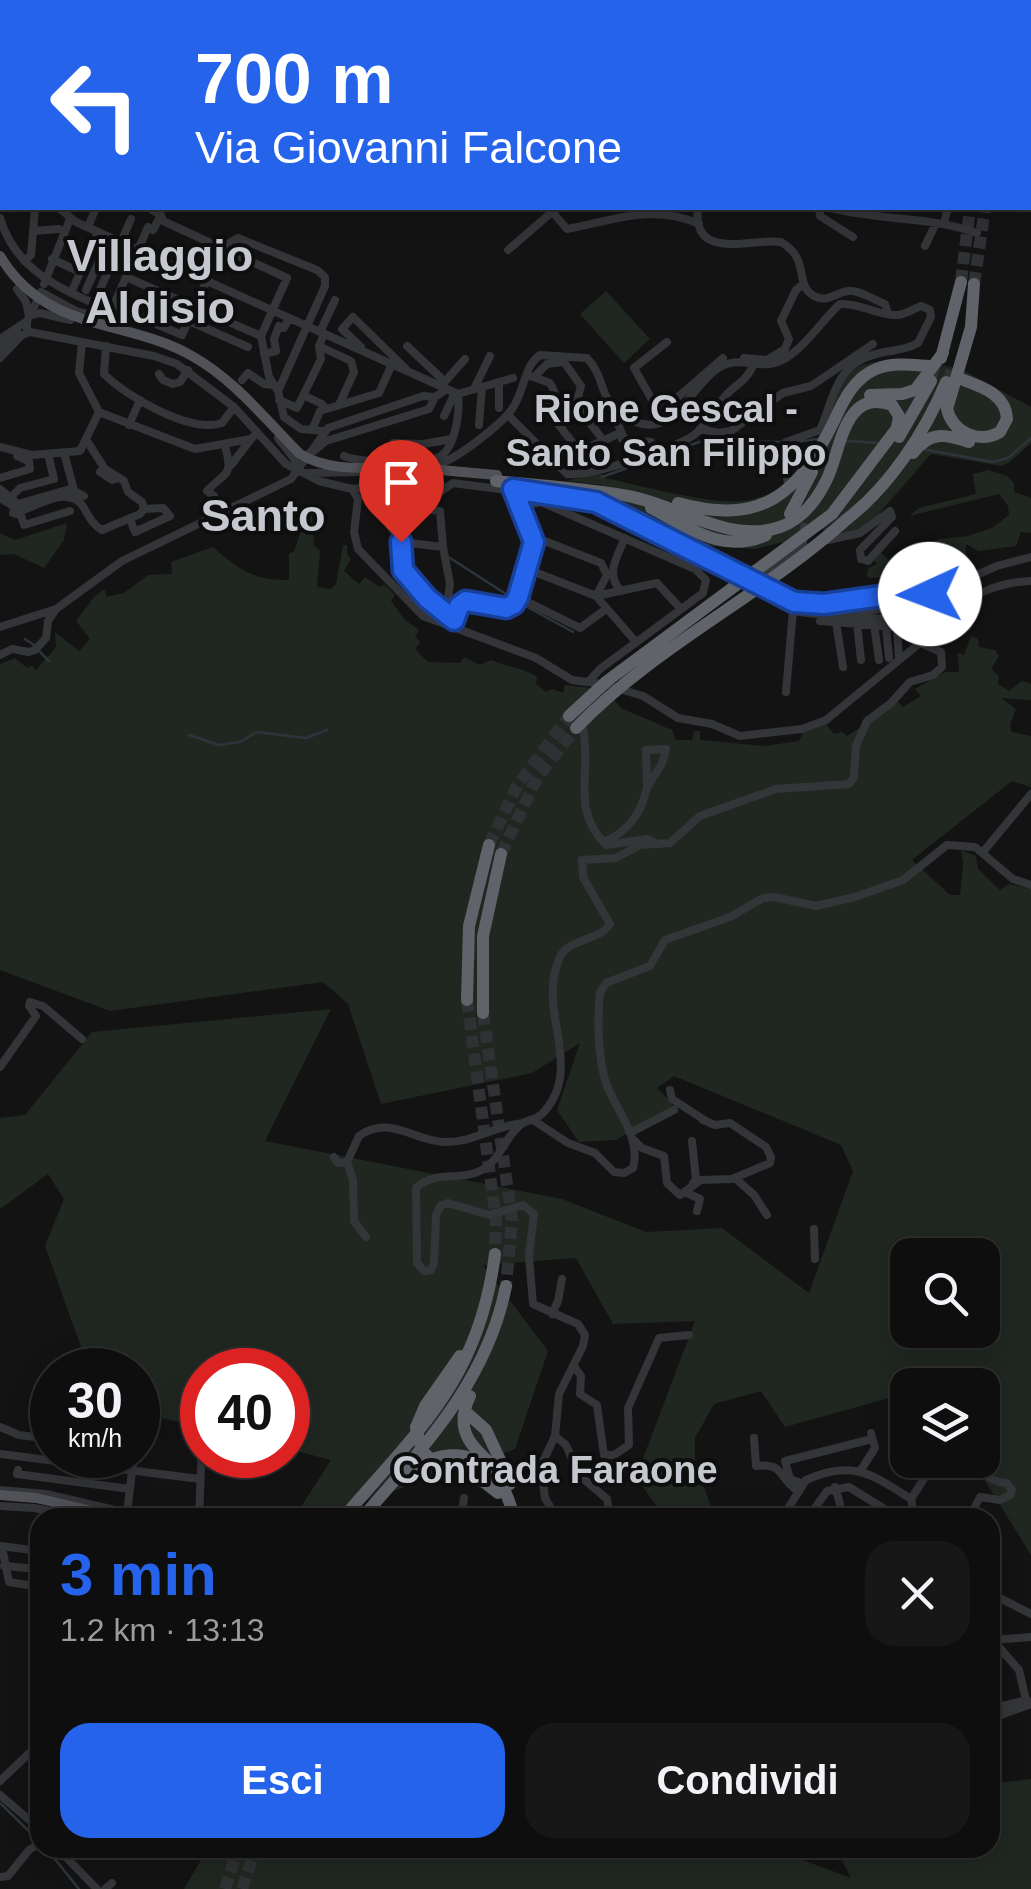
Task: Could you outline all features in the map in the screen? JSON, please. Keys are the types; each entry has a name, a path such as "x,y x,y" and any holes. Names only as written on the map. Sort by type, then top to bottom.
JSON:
{"highway":[{"path":"576,724 607,681 832,514 866,480 893,446 929,386 967,283"},
{"path":"576,724 860,509 887,487 930,437 946,435 984,444 1004,434 1010,415 1004,399 985,385 959,376 1002,401 1007,419 1000,432 984,438 966,433 951,421 946,409 971,327 967,283"},
{"path":"860,509 901,460 942,391 966,326 967,283"},
{"path":"628,492 730,525 758,528 783,523 802,510 819,488 842,424 855,404 872,395 908,394 916,390 943,353"},
{"path":"496,481 628,492 718,510 743,510 768,503 788,491 807,471 845,398 860,380 886,366 928,368 886,369 858,385 790,514"},
{"path":"496,481 646,500 736,529 774,529 795,520 814,502 854,411 873,402 892,405 899,416 897,428 832,514"},
{"path":"606,494 634,501 715,540 744,543 766,536"},
{"path":"467,1000 469,926 494,853 482,936 483,1014"},
{"path":"387,1473 442,1403 463,1368 479,1330 495,1254"},
{"path":"352,1508 440,1427 473,1378 494,1333 506,1286 500,1328 464,1407 462,1423 468,1440 510,1484"},
{"path":"368,1508 424,1406 479,1330"},
{"path":"466,1412 475,1416 486,1430 510,1484 513,1508"},
{"path":"413,1427 421,1448 438,1466 488,1484 508,1508"},
{"path":"387,1473 434,1456 469,1456 484,1465 498,1483 509,1508"}],"main road":[{"path":"0,254 11,273 74,316 189,360 224,385 282,438"},
{"path":"0,269 16,289 41,294 191,355 227,381 305,461 330,467 366,467 496,481"},
{"path":"366,467 496,481"},
{"path":"0,1498 36,1498 88,1508"},
{"path":"0,1498 60,1508"}],"street":[{"path":"822,0 831,0"},
{"path":"24,261 30,254 35,210"},
{"path":"63,210 70,219 450,390 478,388 513,378"},
{"path":"153,210 163,221 287,278 261,336 264,354 284,417 298,428 323,437"},
{"path":"508,250 550,210 567,229 625,215 678,216 699,224"},
{"path":"698,210 699,224 708,238 722,244 774,240 786,244 801,262 808,292 820,298 852,290 885,304 888,313"},
{"path":"819,210 820,216 852,237"},
{"path":"838,210 872,218 940,223 977,234"},
{"path":"924,246 947,210"},
{"path":"0,350 40,313 108,318 148,228 153,230 161,215"},
{"path":"0,218 41,294"},
{"path":"0,358 24,328 70,219"},
{"path":"41,294 71,293 95,300 131,220"},
{"path":"33,231 59,230"},
{"path":"71,293 98,232"},
{"path":"114,306 182,336 221,248 226,242 243,238 324,275 325,286 276,392"},
{"path":"74,316 108,241"},
{"path":"52,260 80,272"},
{"path":"85,261 108,271"},
{"path":"62,279 68,267"},
{"path":"126,278 261,336"},
{"path":"667,342 635,366 653,401 660,405 671,403 700,376 731,360 767,360 785,349 788,340 781,321 796,290 804,284"},
{"path":"16,289 25,300 24,328"},
{"path":"242,380 248,373 298,408 321,358 322,333 335,300"},
{"path":"610,404 634,421 659,423 672,417 713,372 731,360 769,366 790,355 840,304 864,305 879,314 900,315 921,306 932,313 918,343 870,356 851,368 833,390 820,430 786,442 784,465 788,484"},
{"path":"268,321 284,328 289,318"},
{"path":"368,353 342,328 353,318 410,372"},
{"path":"189,321 248,347"},
{"path":"264,354 276,351 274,339 279,326"},
{"path":"0,339 24,328 160,358 188,370 234,407 254,436 286,464 305,461 328,479 352,490 358,499 354,532 360,552 423,616 452,620 536,658 572,680 643,696 684,720 715,725 740,736 802,729 830,717 917,646 929,619 932,600 924,590"},
{"path":"82,342 78,372 99,412 198,450 254,436"},
{"path":"700,428 729,432 782,393 811,386 873,344"},
{"path":"106,346 103,372 122,390 142,401 183,420 217,426 234,407"},
{"path":"319,346 351,360 354,372 339,405"},
{"path":"328,479 366,467 371,458 442,457 448,452 460,405 441,378 407,346"},
{"path":"530,377 530,363 540,355 585,357 592,362 632,459"},
{"path":"478,425 478,388 490,356"},
{"path":"282,438 302,446 424,396 434,402 441,418 465,359"},
{"path":"323,437 319,456 325,462 366,467 445,462 510,412 530,377 547,364 564,362 581,386 576,405 600,436"},
{"path":"366,467 344,456 323,437 313,420 326,409 378,393 392,364"},
{"path":"510,412 569,475 593,472 688,438 723,398 746,379 754,364"},
{"path":"159,374 162,380 173,384 180,382 188,370"},
{"path":"530,377 548,381 553,387 548,410 576,448 590,448 621,436 651,442"},
{"path":"499,382 499,408"},
{"path":"351,388 370,396"},
{"path":"0,655 12,649 29,652 36,648 46,638 48,621 56,609 126,558 290,479 323,437 434,402 450,390"},
{"path":"305,396 326,409"},
{"path":"131,426 142,401"},
{"path":"0,447 48,454 82,450 99,412"},
{"path":"174,442 183,420"},
{"path":"222,513 207,490 226,478 254,436"},
{"path":"392,443 423,444 452,438"},
{"path":"87,441 105,469 119,478 144,509"},
{"path":"223,446 230,468"},
{"path":"0,478 30,469 29,462 17,456 17,452"},
{"path":"64,453 74,490"},
{"path":"4,496 54,479 48,454"},
{"path":"100,472 112,480 119,478"},
{"path":"352,490 395,484 440,492 453,479"},
{"path":"496,481 516,497 538,502 625,538 703,576 704,591 588,682"},
{"path":"4,496 20,504 58,491 74,490 84,496"},
{"path":"516,497 531,494 594,506 750,584 803,604 924,590 959,583 997,566 1031,559"},
{"path":"99,523 108,524 136,511 131,495"},
{"path":"4,496 8,510 21,515 24,526 70,510"},
{"path":"4,496 21,511 72,496 102,530 144,509 160,508 170,516 136,532 130,519"},
{"path":"452,620 463,602 506,608 518,597 534,545 516,497"},
{"path":"516,497 596,502 793,610 836,622 898,627 900,657 890,669"},
{"path":"390,506 440,512 452,620 403,570 401,542 388,525 390,506"},
{"path":"795,552 860,533 890,511 892,517 860,550 861,558 868,561 896,531"},
{"path":"750,584 804,544 804,527"},
{"path":"532,536 599,561 606,575 596,596"},
{"path":"621,591 612,572 625,538"},
{"path":"401,542 443,546"},
{"path":"822,617 932,600 1031,559"},
{"path":"526,569 596,596 636,642"},
{"path":"822,617 929,619 978,592 1031,581"},
{"path":"596,596 657,583 681,609"},
{"path":"898,606 905,593"},
{"path":"518,597 577,628 586,626 606,609"},
{"path":"898,606 906,618"},
{"path":"0,627 56,609"},
{"path":"786,692 793,610"},
{"path":"836,622 842,667"},
{"path":"856,624 861,660"},
{"path":"874,625 884,659 888,644 886,626"},
{"path":"551,1508 541,1466 555,1436 558,1398 584,1344 583,1330 532,1301 528,1256 535,1217 526,1206 488,1216 441,1205 436,1215 433,1267 424,1272 417,1266 418,1186 433,1176 483,1170 546,1108 562,1082 552,998 558,963 565,950 594,936 603,927 604,911 582,876 582,860 616,858 640,845 674,841 700,816 776,790 849,784 854,778 856,746 866,721 907,684 933,675 942,667 941,652 888,644"},
{"path":"576,724 588,757 584,799 591,831 606,845 648,839 658,845"},
{"path":"604,842 619,835 642,806 647,786 646,750 666,749 656,777 647,786"},
{"path":"983,852 1031,794"},
{"path":"697,1211 700,1199 687,1193 677,1195 669,1186 664,1156 642,1148 631,1135 603,1071 599,1003 600,990 606,982 650,966 665,940 730,917 763,898 826,905 903,880 942,846 964,844 983,852 1012,879 1031,885"},
{"path":"0,1067 36,1016 28,1006 30,1002 44,1006 82,1038"},
{"path":"670,1090 672,1099 706,1122 730,1123 769,1151 770,1163 736,1178 706,1178 693,1184"},
{"path":"631,1135 674,1110"},
{"path":"366,1237 354,1220 353,1180 347,1162 360,1136 378,1128 407,1130 451,1142 528,1122 595,1153 618,1173 628,1172 634,1165 631,1135"},
{"path":"687,1193 693,1184 692,1140"},
{"path":"334,1157 338,1163 347,1162"},
{"path":"736,1178 754,1194 768,1215"},
{"path":"814,1229 815,1259"},
{"path":"552,1314 562,1279"},
{"path":"574,1366 581,1376 580,1394 598,1405 604,1455 614,1456 630,1445 629,1406 660,1338 689,1335"},
{"path":"30,1436 3,1429 1,1454 30,1457"},
{"path":"555,1436 566,1445 579,1474 607,1499 608,1508"},
{"path":"801,1488 790,1479 784,1461 872,1436 874,1448 861,1470"},
{"path":"754,1438 756,1466 770,1464 781,1470 789,1486 801,1488"},
{"path":"30,1442 18,1470 130,1486"},
{"path":"788,1508 813,1476 861,1470 911,1499"},
{"path":"160,1474 200,1479 199,1508"},
{"path":"125,1508 131,1478"},
{"path":"913,1508 911,1499 924,1478"},
{"path":"974,1508 980,1497 1000,1500 1010,1495 1012,1490 1007,1484 988,1478"},
{"path":"815,1508 827,1491 849,1487 883,1508"},
{"path":"836,1488 840,1504"},
{"path":"0,1498 34,1508"},
{"path":"462,1508 464,1498"},
{"path":"30,1551 2,1548 7,1580 13,1585 30,1586"},
{"path":"4,1566 30,1568"},
{"path":"1000,1598 1031,1614"},
{"path":"1000,1639 1031,1637"},
{"path":"1000,1648 1019,1670 1029,1701"},
{"path":"1000,1707 1029,1701"},
{"path":"1000,1714 1029,1701"},
{"path":"0,1781 30,1752"},
{"path":"0,1795 30,1820"},
{"path":"2,1878 30,1849"},
{"path":"68,1858 97,1889"}],"shaded area":[{"path":"606,291 650,339 624,363 580,314"},
{"path":"924,360 965,371 1031,407 1031,443 1001,466 931,454 869,525 858,532 806,528 784,542 755,549 710,546 706,555 602,496 602,485 566,481 601,473 605,478 655,489 729,501 772,492 794,477 808,457 847,375 870,363"},
{"path":"988,470 1007,476 1014,483 1014,492 1031,498 1031,533 1021,532 1016,546 978,551 966,544 966,568 955,570 953,561 912,577 866,575 877,564 874,561 880,552 896,562 913,561 925,555 922,550 939,539 992,528 1009,515 999,494 909,516 919,508 976,494 973,474"},
{"path":"305,513 312,516 314,545 320,551 317,587 330,589 336,584 343,545 347,545 351,559 344,571 359,584 365,577 379,587 385,585 395,595 391,601 405,620 419,630 415,636 420,642 415,649 428,662 460,663 464,657 480,665 491,660 534,675 536,684 546,692 553,689 563,693 565,685 606,690 621,708 672,730 676,740 692,740 694,731 700,731 700,740 764,746 799,741 803,733 826,724 834,734 842,732 847,736 898,702 903,707 921,696 915,689 945,672 959,672 958,653 964,655 971,636 978,639 979,647 995,650 999,656 991,669 999,676 998,684 1009,691 1022,681 1031,684 1031,700 1001,698 1016,709 1010,725 1012,732 1031,736 1031,787 1012,781 912,860 950,895 960,895 961,850 976,856 978,869 1000,890 1009,884 1031,889 1031,1555 983,1478 1000,1478 1000,1368 890,1368 890,1398 785,1427 761,1391 714,1404 695,1438 695,1463 712,1508 658,1508 636,1477 695,1321 613,1324 576,1258 483,1265 548,1351 515,1449 344,1508 300,1508 331,1460 310,1455 310,1348 180,1348 180,1422 160,1418 160,1348 81,1348 45,1246 64,1199 48,1174 0,1209 0,1118 25,1115 92,1032 331,1009 265,1141 562,1199 646,1232 722,1228 809,1293 853,1171 841,1145 674,1076 657,1088 674,1106 616,1140 579,1142 557,1110 580,1043 532,1073 381,1104 348,1004 323,982 110,1011 0,970 0,664 15,658 36,670 56,647 55,632 79,651 90,639 76,621 95,596 105,589 106,597 124,593 148,575 172,574 171,562 213,547 248,572 289,580 289,554 300,534 296,532"},
{"path":"67,523 64,540 44,568 14,554 0,555 0,533 15,540"},
{"path":"1031,1779 1031,1889 184,1889 202,1858 798,1858 851,1878 841,1858 1000,1858 1000,1783"}],"waterway":[{"path":"922,449 993,462 1008,458 1031,438"},
{"path":"795,442 817,439"},
{"path":"602,477 702,441 782,442"},
{"path":"847,441 879,443"},
{"path":"450,558 509,596"},
{"path":"520,603 573,632"},
{"path":"25,639 34,645"},
{"path":"39,651 49,661"},
{"path":"189,735 219,745 240,742 257,732 306,738 327,730"},
{"path":"0,1803 30,1832"},
{"path":"54,1858 79,1889"}],"tunnel":[{"path":"961,282 970,210"},
{"path":"974,284 985,210"},
{"path":"927,370 958,378"},
{"path":"489,845 517,786 569,716"},
{"path":"501,854 537,778 576,728"},
{"path":"467,1000 496,1220 495,1254"},
{"path":"483,1013 512,1220 506,1286"},
{"path":"225,1889 235,1858"},
{"path":"242,1889 253,1858"}],"district":[{"name":"Villaggio Aldisio","path":"160,281"},
{"name":"Rione Gescal - Santo San Filippo","path":"666,431"},
{"name":"Santo","path":"263,515"},
{"name":"Contrada Faraone","path":"555,1470"}],"route":[{"path":"401,542 403,570 427,598 454,620 459,606 466,601 509,608 517,599 534,542 513,489 596,502 794,602 824,604 924,590 930,594"}]}
